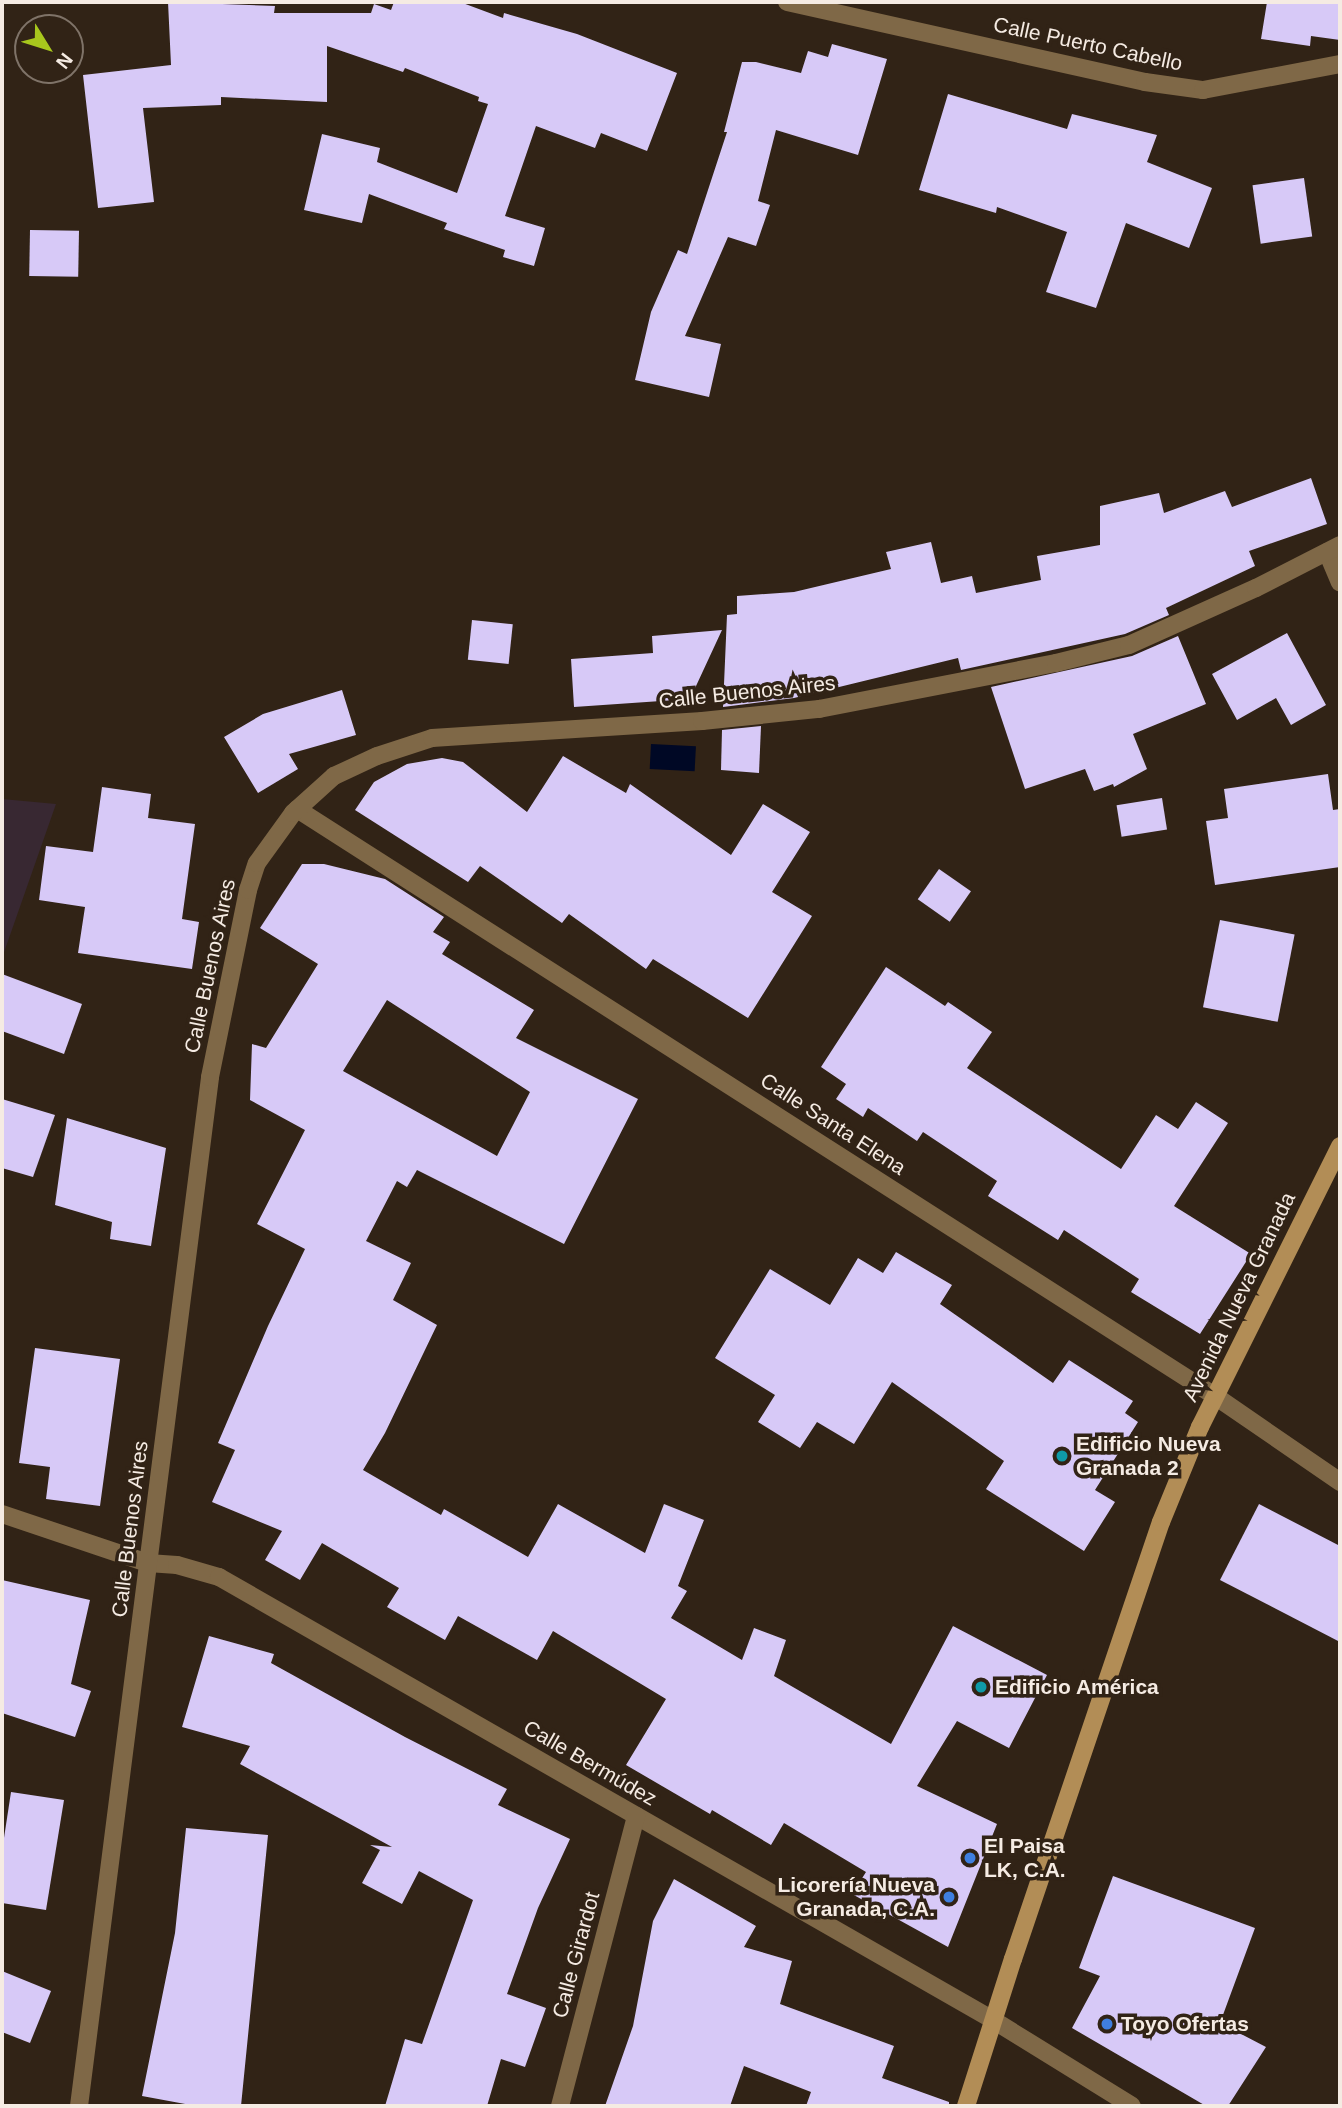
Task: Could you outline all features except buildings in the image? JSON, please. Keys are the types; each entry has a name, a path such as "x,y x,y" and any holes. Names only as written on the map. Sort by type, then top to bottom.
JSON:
{"street":[{"name":"Calle Puerto Cabello","path":"787,2 1145,82 1203,90 1340,64"},
{"path":"1334,548 1340,582"},
{"name":"Calle Buenos Aires","path":"79,2106 210,1077 248,890 257,863 297,809 334,776 377,756 432,738 702,721 819,709 1129,645 1256,588 1334,548"},
{"name":"Calle Santa Elena","path":"297,809 1215,1396 1340,1482"},
{"name":"Avenida Nueva Granada","path":"966,2106 1161,1522 1215,1396 1340,1146"},
{"name":"Calle Bermúdez","path":"2,1514 148,1563 177,1565 219,1577 993,2020 1132,2106"},
{"name":"Calle Girardot","path":"560,2106 636,1816"}],"shaded area":[{"path":"2,799 56,804 2,958"}],"water":[{"path":"651,744 696,746 695,771 650,769"}],"place":[{"name":"Edificio Nueva Granada 2","path":"1062,1456"},
{"name":"Edificio América","path":"981,1687"},
{"name":"El Paisa LK, C.A.","path":"970,1858"},
{"name":"Licorería Nueva Granada, C.A.","path":"949,1897"},
{"name":"Toyo Ofertas","path":"1107,2024"}]}
